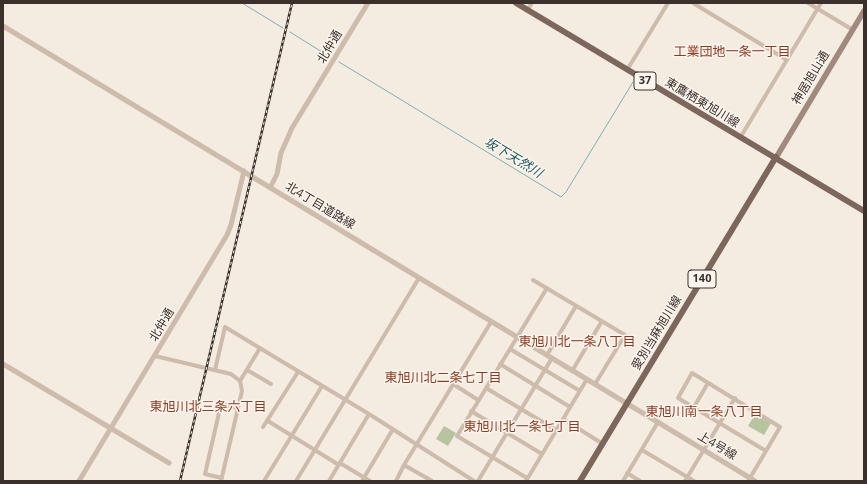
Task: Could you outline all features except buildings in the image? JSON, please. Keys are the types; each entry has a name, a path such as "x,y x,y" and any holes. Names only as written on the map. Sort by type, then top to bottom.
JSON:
{"main road":[{"name":"東鷹栖東旭川線","path":"516,3 528,6 776,157"},
{"name":"神居旭山通","path":"776,157 864,11"},
{"name":"37","path":"776,157 864,211"},
{"name":"愛別当麻旭川線","path":"583,480 603,444 776,157"}],"street":[{"name":"北仲通","path":"270,188 277,174 281,153 292,128 368,3"},
{"path":"628,68 668,3"},
{"path":"693,3 787,60"},
{"path":"808,3 853,30"},
{"path":"741,137 821,3"},
{"name":"北4丁目道路線","path":"3,26 572,371 628,403"},
{"name":"北仲通","path":"79,481 227,235 231,225 244,171"},
{"path":"296,481 419,278"},
{"path":"534,280 625,335 595,384"},
{"path":"547,288 457,436 526,480 587,379"},
{"path":"478,481 545,370 549,356 576,306"},
{"path":"572,371 602,321"},
{"path":"396,481 404,465 491,322"},
{"path":"216,370 225,327 369,414 474,481"},
{"path":"240,381 260,348"},
{"path":"510,349 580,391"},
{"path":"155,356 231,374 240,381 242,391 222,479 205,474 221,404 238,408"},
{"path":"3,364 169,463"},
{"path":"500,364 570,407"},
{"path":"247,370 271,384"},
{"path":"263,427 298,372"},
{"path":"751,480 780,427 692,373 678,398 766,451"},
{"path":"694,407 708,383"},
{"path":"453,384 478,400"},
{"path":"264,481 322,386"},
{"path":"486,388 556,430"},
{"path":"686,479 735,398"},
{"name":"上4号線","path":"628,403 751,480"},
{"path":"472,411 542,454"},
{"path":"329,481 369,414"},
{"path":"563,419 603,444"},
{"path":"268,421 363,479 370,481"},
{"path":"622,481 658,422"},
{"path":"363,479 393,429"},
{"path":"642,450 686,479 694,481"},
{"path":"404,465 432,481"},
{"path":"627,473 640,481"}],"green space":[{"path":"755,414 771,423 764,435 748,426"},
{"path":"444,426 456,433 448,446 436,439"}],"waterway":[{"name":"坂下天然川","path":"242,3 283,28"},
{"name":"坂下天然川","path":"290,32 330,57"},
{"name":"坂下天然川","path":"339,62 561,197 566,192 633,82"}],"railway":[{"path":"180,481 292,3"}],"district":[{"name":"工業団地一条一丁目","path":"732,52"},
{"name":"東旭川北一条八丁目","path":"577,342"},
{"name":"東旭川北二条七丁目","path":"443,378"},
{"name":"東旭川北三条六丁目","path":"208,407"},
{"name":"東旭川南一条八丁目","path":"704,412"},
{"name":"東旭川北一条七丁目","path":"522,427"}]}
